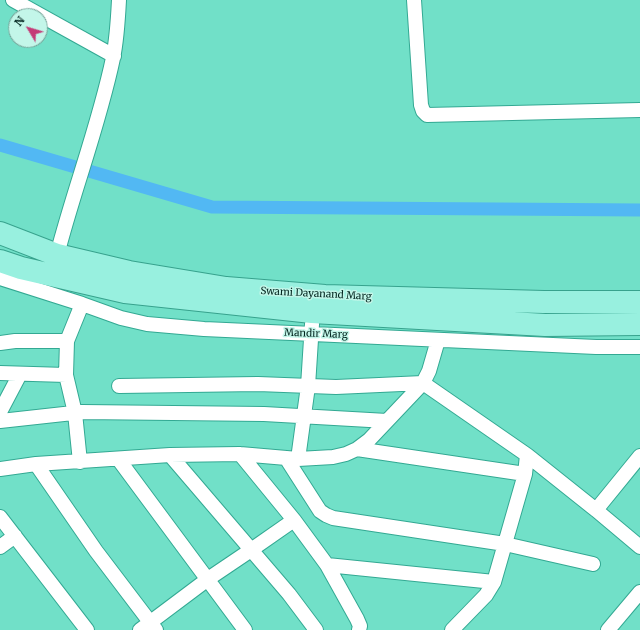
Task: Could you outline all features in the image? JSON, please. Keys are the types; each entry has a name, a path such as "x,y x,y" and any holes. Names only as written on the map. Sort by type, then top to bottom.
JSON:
{"main road":[{"name":"Swami Dayanand Marg","path":"0,233 57,255 129,272 226,288 325,296 544,302 640,302"},
{"name":"Swami Dayanand Marg","path":"0,261 21,268 125,292 312,312 545,325 640,324"}],"street":[{"path":"13,0 114,56"},
{"path":"57,255 96,124 114,56 119,0"},
{"path":"414,0 421,104 423,111 427,115 640,110"},
{"name":"Mandir Marg","path":"0,278 121,318 147,324 204,329 438,340 596,347 640,347"},
{"path":"80,462 75,413 66,375 67,341 82,304"},
{"path":"312,312 308,386 303,416 292,459 316,504 326,515 333,518 505,544 593,564"},
{"path":"0,469 36,464 119,460 170,455 240,454 292,459 333,457 346,454 357,449 369,440 423,383 429,371 438,340"},
{"path":"0,343 15,341 67,341"},
{"path":"0,373 66,375"},
{"path":"0,412 20,374"},
{"path":"119,386 258,384 336,387 423,383 527,455 640,547"},
{"path":"0,421 75,413 260,414 387,421"},
{"path":"357,449 525,474"},
{"path":"240,454 294,520 327,565 357,619 360,626 359,630"},
{"path":"170,455 289,594 316,630"},
{"path":"452,630 486,595 494,582 525,474 527,455"},
{"path":"596,510 640,456"},
{"path":"119,460 246,630"},
{"path":"36,464 148,628 208,579 294,520"},
{"path":"0,517 87,630"},
{"path":"0,547 15,536"},
{"path":"327,565 494,582"},
{"path":"608,630 640,592"}],"waterway":[{"path":"0,145 212,207 640,210"}]}
